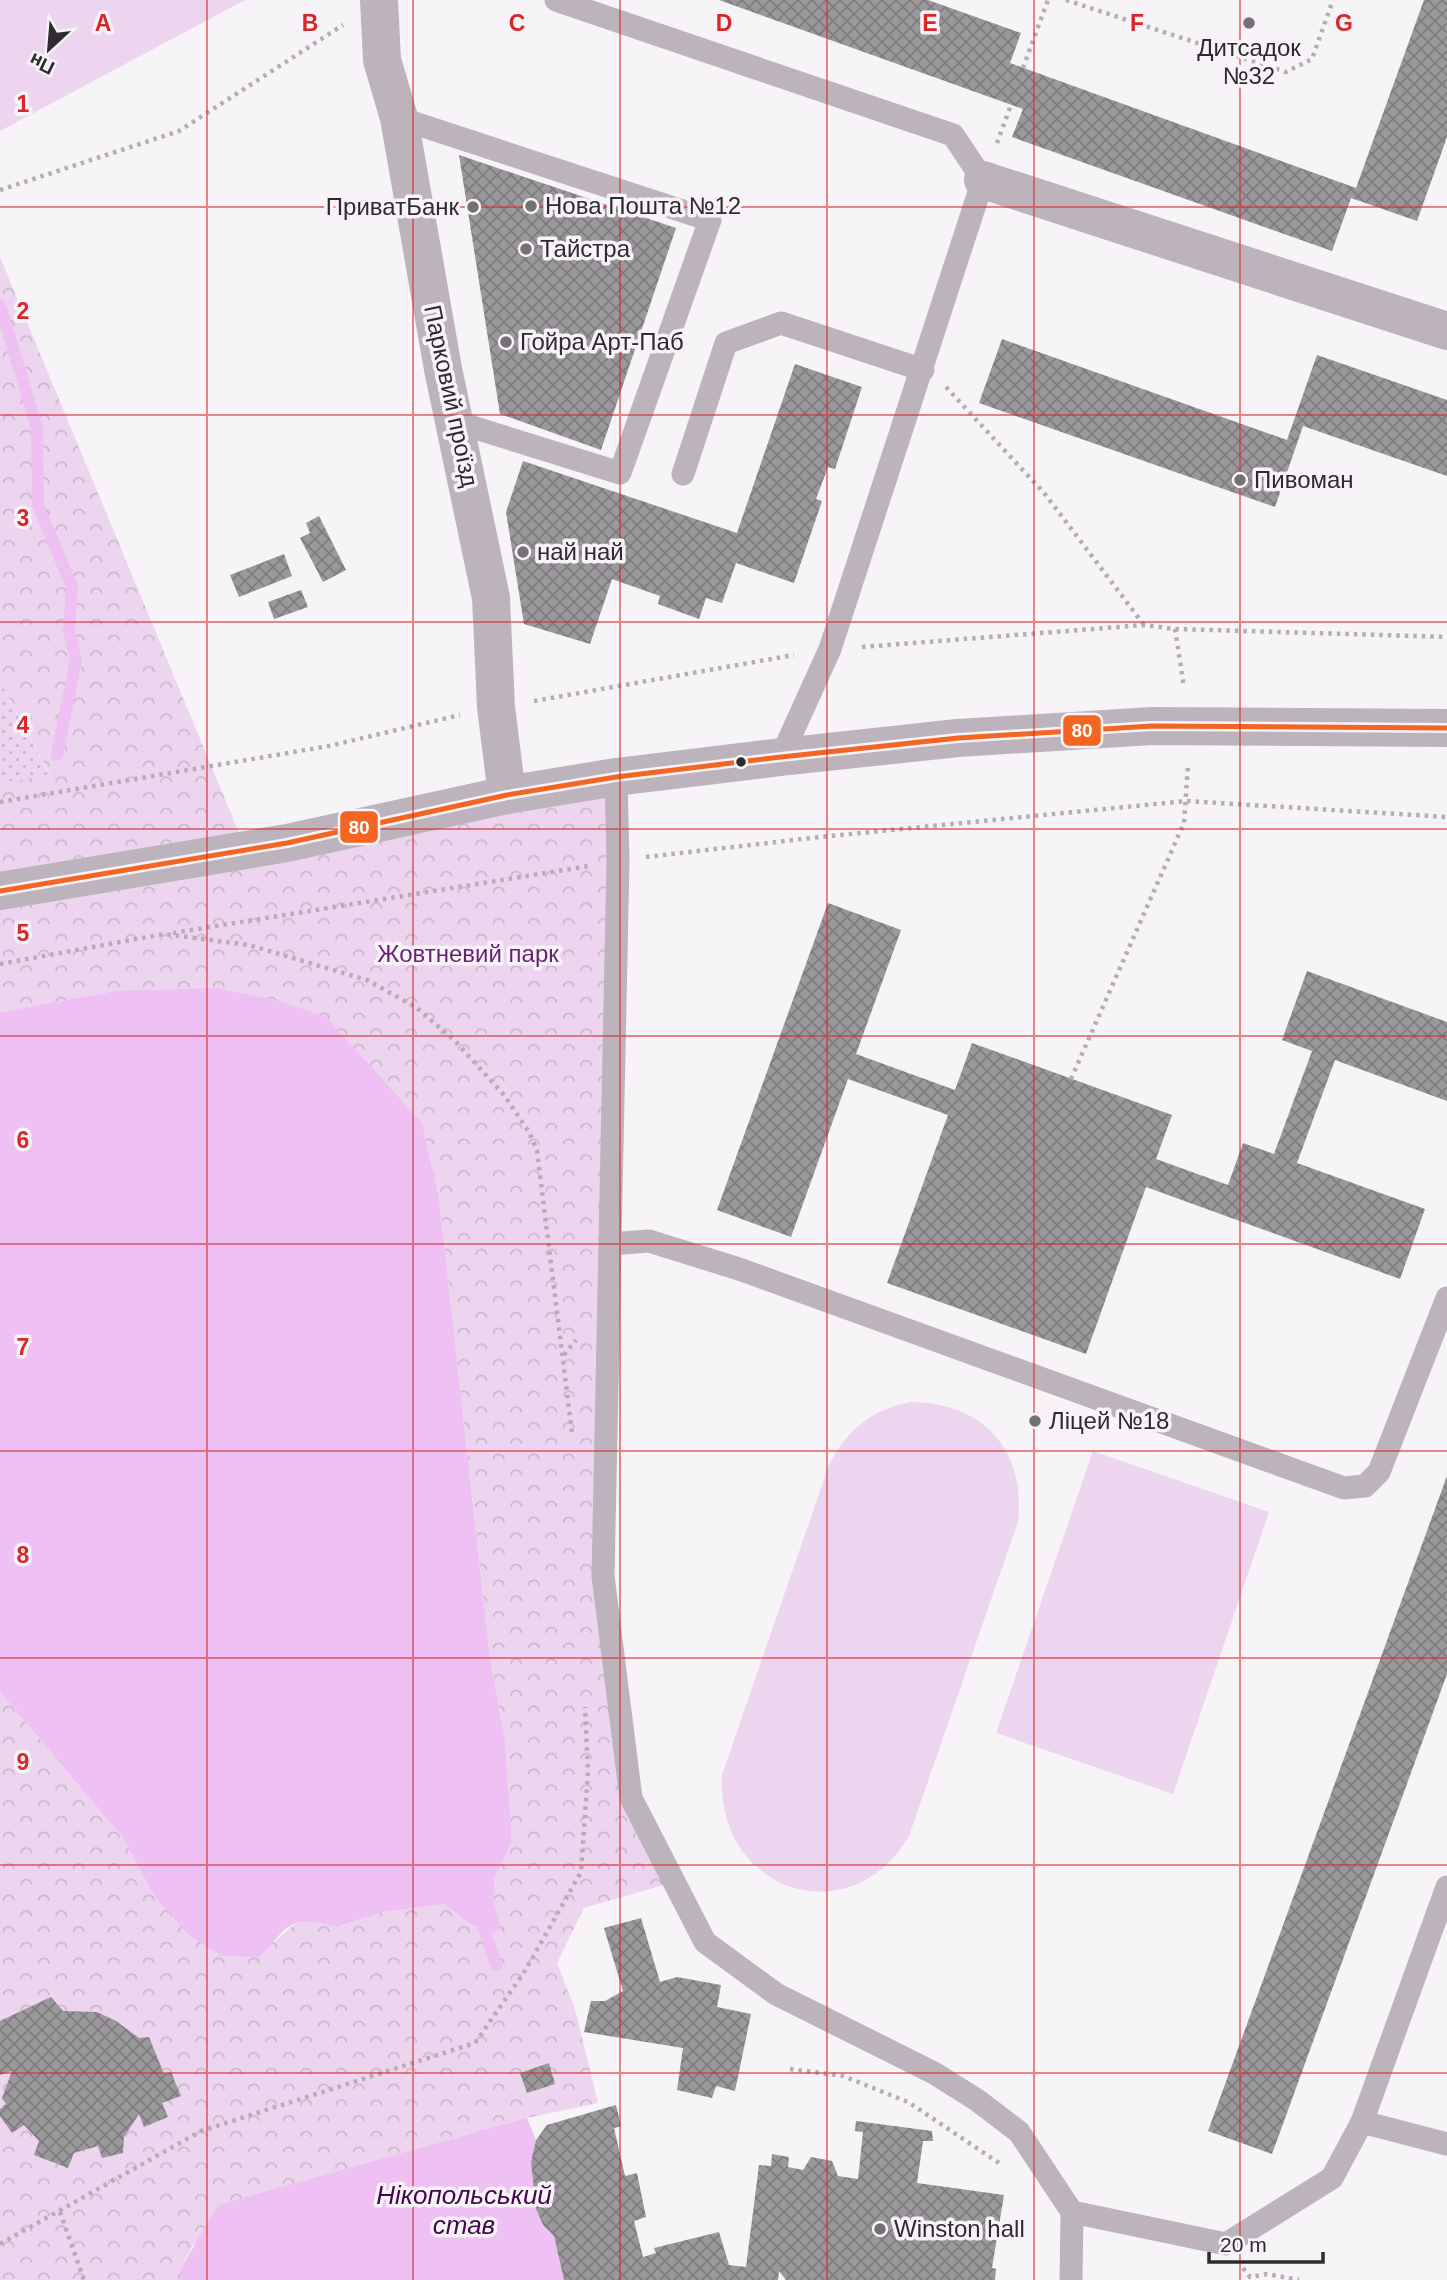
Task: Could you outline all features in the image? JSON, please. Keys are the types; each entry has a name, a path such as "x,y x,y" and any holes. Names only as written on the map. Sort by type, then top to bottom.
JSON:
{"main road":[{"path":"0,891 287,843 507,795 616,777 781,757 958,738 1190,725 1447,728"}],"street":[{"name":"Парковий проїзд","path":"379,1 382,60 399,118 443,369 491,598 496,707 507,795"},
{"path":"983,180 1445,324"}],"lane":[{"path":"556,0 953,135 983,180 830,649 781,757"},
{"path":"399,118 710,220 620,472 456,422"},
{"path":"682,474 726,343 782,323 923,370"},
{"path":"616,777 618,861 603,1576 631,1798 705,1942 776,1994 934,2073 977,2100 1019,2132 1072,2212 1071,2280"},
{"path":"611,1244 649,1241 739,1269 1344,1488 1365,1486 1379,1472 1447,1298"},
{"path":"1072,2212 1226,2244 1332,2178 1362,2122 1447,1887"},
{"path":"1362,2122 1447,2144"}],"path":[{"path":"1023,68 1048,0"},
{"path":"1066,0 1286,72 1312,59 1333,0"},
{"path":"0,190 179,131 379,1"},
{"path":"923,370 939,379 1045,494 1144,625"},
{"path":"0,802 329,746 496,707 830,649 1144,625 1175,629 1447,637"},
{"path":"1070,1079 1184,823 1190,725 1175,629"},
{"path":"0,964 164,934 618,861 820,837 1186,801 1447,817"},
{"path":"164,934 249,945 367,980 417,1008 456,1042 504,1095 529,1132 541,1167 573,1437"},
{"path":"0,2244 201,2131 475,2043 525,1971 581,1872 588,1772 585,1702"},
{"path":"790,2069 843,2076 908,2102 1007,2168"},
{"path":"60,2211 84,2280"},
{"path":"1226,2244 1248,2278 1267,2274 1299,2280"}],"green space":[{"path":"0,0 245,0 0,131"},
{"name":"Жовтневий парк","path":"0,257 247,852 615,781 601,1575 628,1800 671,1883 584,1908 557,1963 575,2009 598,2103 527,2118 193,2245 181,2267 181,2280 0,2280 0,1692 124,1839 154,1896 274,1942 297,1922 318,1922 338,1927 383,1912 445,1904 477,1928 500,1929 494,1902 494,1880 512,1841 505,1740 490,1658 439,1198 422,1123 115,991 0,1012 0,783 50,775 0,681"},
{"path":"0,681 50,776 0,783"},
{"path":"910,1402 936,1404 959,1411 978,1421 994,1435 1007,1452 1015,1473 1019,1496 1018,1522 909,1836 884,1867 854,1885 822,1892 791,1887 763,1872 740,1848 726,1815 722,1775 829,1465 844,1442 862,1423 883,1410"},
{"path":"1093,1451 1269,1512 1173,1794 996,1733"}],"water":[{"path":"217,988 279,1001 326,1017 422,1123 439,1198 490,1658 505,1740 512,1841 494,1880 494,1902 501,1929 477,1927 445,1904 383,1912 337,1927 318,1922 297,1922 285,1929 259,1957 223,1956 191,1937 154,1896 124,1839 0,1692 0,1012 115,991"},
{"name":"Нікопольський став","path":"527,2118 536,2140 531,2162 536,2209 543,2225 554,2236 564,2280 181,2280 181,2268 218,2205"}],"building":[{"path":"719,0 928,0 1021,33 1010,63 1356,188 1424,0 1447,0 1447,137 1417,221 1351,198 1332,251 1012,137 1023,109"},
{"path":"459,155 676,228 601,450 500,414"},
{"path":"1002,339 1287,440 1317,355 1447,400 1447,476 1303,426 1275,507 979,403"},
{"path":"795,364 862,387 835,469 828,467 816,499 822,501 794,583 736,563 722,603 706,598 699,619 658,604 660,596 612,579 590,644 524,624 506,512 523,461 737,533"},
{"path":"319,516 346,570 323,582 300,538 310,533 306,523"},
{"path":"284,554 292,576 239,597 230,575"},
{"path":"301,590 308,607 274,619 268,602"},
{"path":"828,903 901,930 856,1054 955,1090 972,1043 1172,1115 1156,1159 1228,1185 1243,1143 1274,1154 1312,1051 1282,1040 1307,971 1447,1022 1447,1101 1335,1060 1297,1163 1425,1209 1400,1279 1146,1187 1086,1354 887,1283 948,1115 848,1079 791,1237 717,1210"},
{"path":"1447,1476 1447,1674 1272,2154 1208,2131"},
{"path":"641,1918 660,1982 677,1977 721,1985 717,2007 751,2014 735,2091 716,2086 712,2098 677,2090 683,2048 584,2032 591,2001 605,2001 623,1991 604,1928"},
{"path":"51,1997 63,2011 97,2012 116,2021 139,2038 149,2037 164,2074 171,2072 181,2096 162,2103 168,2117 144,2127 139,2114 124,2137 123,2153 102,2158 98,2146 74,2153 68,2168 34,2155 39,2141 24,2125 12,2133 0,2116 0,2109 6,2104 2,2098 12,2071 0,2075 0,2021"},
{"path":"549,2063 555,2084 527,2093 520,2073"},
{"path":"616,2105 621,2126 614,2128 625,2176 637,2173 646,2217 634,2221 643,2257 656,2253 654,2248 719,2232 729,2265 746,2267 759,2165 771,2166 772,2154 789,2157 788,2167 803,2170 811,2157 832,2161 838,2176 858,2179 863,2132 855,2131 856,2121 932,2131 933,2141 923,2141 917,2183 1004,2195 992,2268 996,2269 995,2280 786,2280 779,2271 778,2280 564,2280 554,2236 543,2225 536,2209 531,2162 536,2140 547,2125"}],"waterway":[{"path":"0,305 37,428 38,505 72,587 69,632 76,660 57,755"},
{"path":"480,1916 496,1965"}],"transit line":[{"name":"80","path":"0,891 287,843 507,795 616,777 781,757 958,738 1152,726 1447,728"}],"place":[{"name":"Дитсадок №32","path":"1249,23"},
{"name":"Нова Пошта №12","path":"531,206"},
{"name":"ПриватБанк","path":"473,207"},
{"name":"Тайстра","path":"526,249"},
{"name":"Гойра Арт-Паб","path":"506,342"},
{"name":"Пивоман","path":"1240,480"},
{"name":"най най","path":"523,552"},
{"name":"Ліцей №18","path":"1035,1421"},
{"name":"Winston hall","path":"880,2229"}]}
